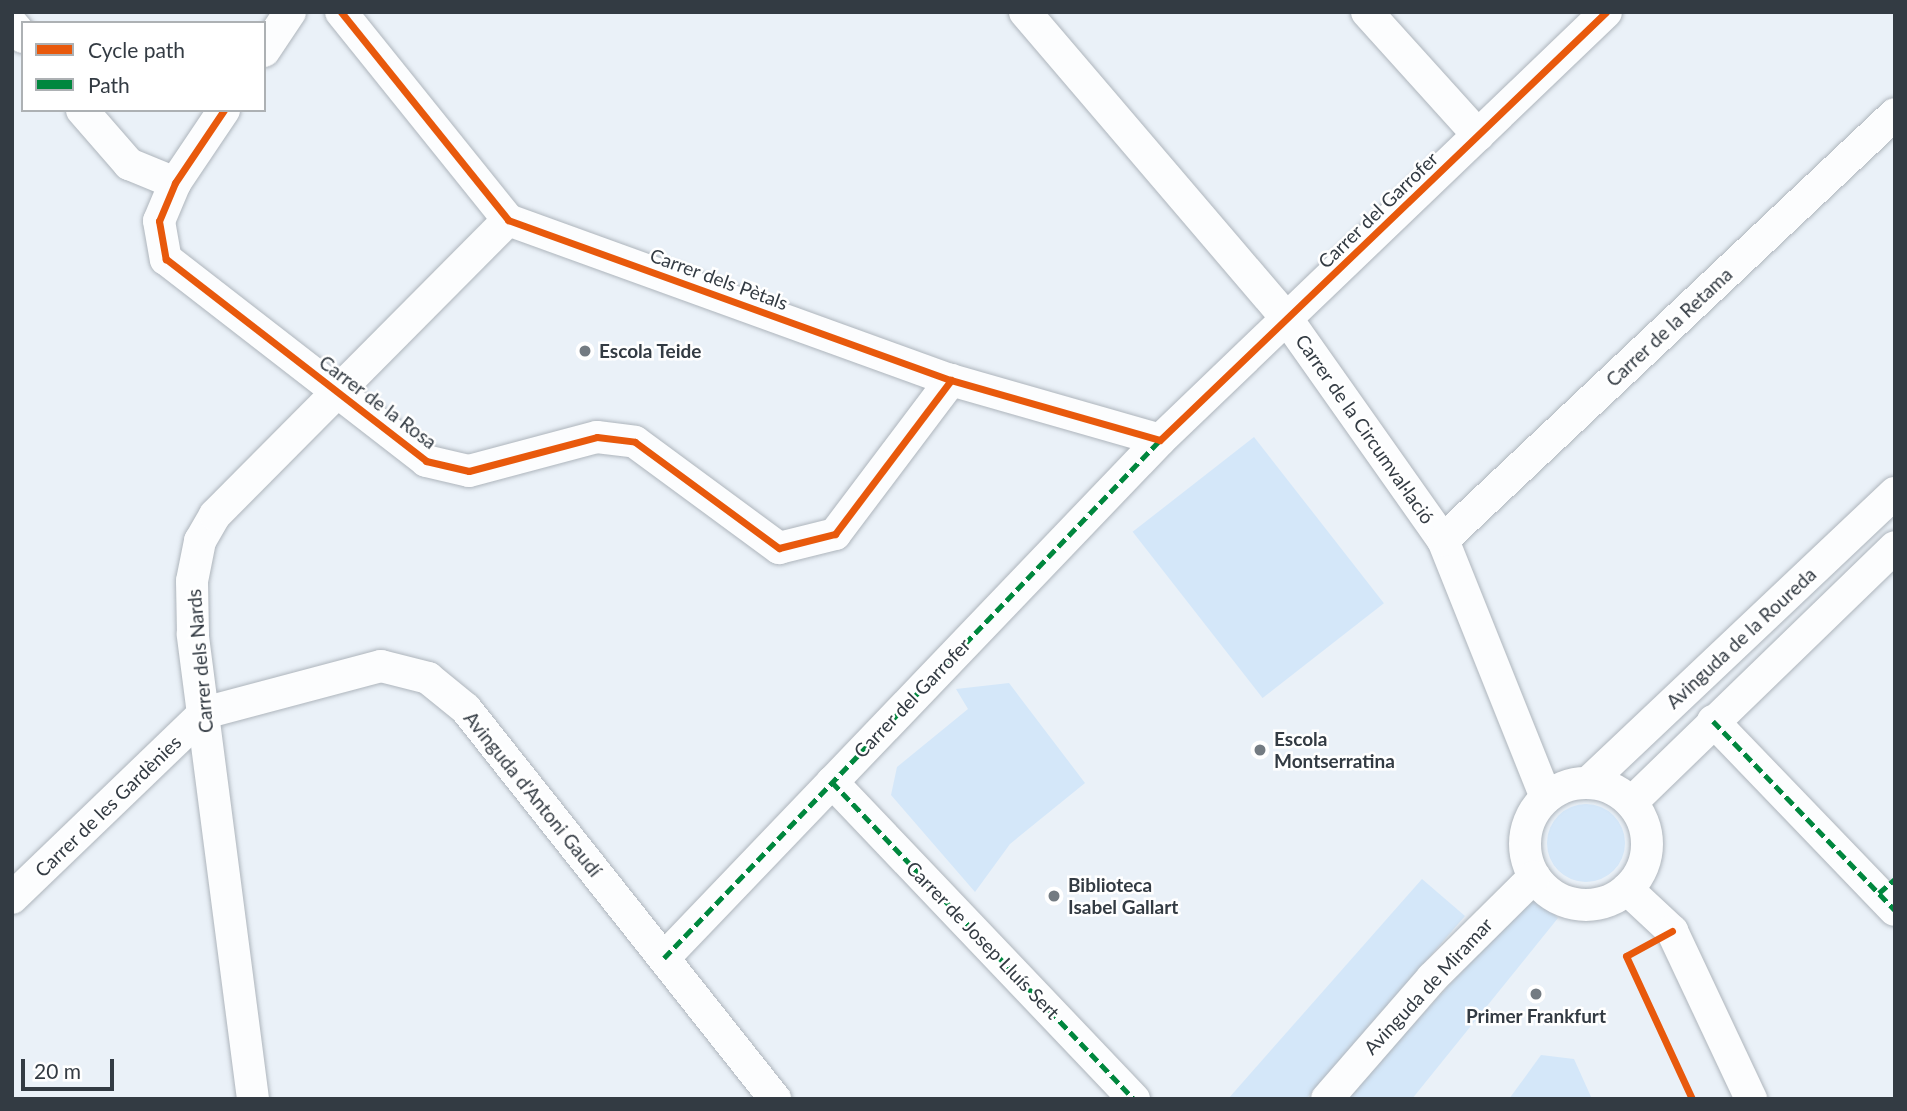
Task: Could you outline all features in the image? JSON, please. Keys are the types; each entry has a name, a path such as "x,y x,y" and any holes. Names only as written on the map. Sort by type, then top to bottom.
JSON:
{"street":[{"path":"266,48 290,12"},
{"path":"341,12 508,220"},
{"name":"Carrer de la Circumval·lació","path":"1025,12 1287,319 1443,540 1546,797"},
{"path":"1367,12 1478,135"},
{"name":"Carrer del Garrofer","path":"664,958 1166,435 1606,12"},
{"path":"84,112 129,164 175,183"},
{"name":"Carrer de la Rosa","path":"223,112 175,183 159,221 166,259 426,461 469,471 597,438 635,442 779,548 835,534 951,380"},
{"name":"Carrer de la Retama","path":"1443,540 1895,114"},
{"name":"Carrer dels Pètals","path":"508,220 951,380 1166,435"},
{"name":"Carrer dels Nards","path":"253,1099 204,713 192,581 201,541 215,515 508,220"},
{"name":"Avinguda de la Roureda","path":"1588,783 1895,493"},
{"path":"1632,802 1713,721 1893,551"},
{"name":"Avinguda d'Antoni Gaudí","path":"204,713 381,666 428,678 466,709 775,1099"},
{"name":"Carrer de les Gardènies","path":"12,898 204,713"},
{"path":"1713,721 1890,894"},
{"name":"Carrer de Josep Lluís Sert","path":"832,782 1134,1099"},
{"path":"1588,783 1632,802 1648,848 1627,889 1609,901 1568,902 1534,877 1527,861 1527,826 1546,797 1588,783"},
{"name":"Avinguda de Miramar","path":"1327,1099 1433,978 1534,877"},
{"path":"1627,889 1672,931 1751,1099"}],"shaded area":[{"path":"1254,437 1384,603 1263,698 1133,532"},
{"path":"1009,683 1085,783 1010,844 975,892 891,795 897,767 968,709 956,689"},
{"path":"1586,804 1601,807 1614,815 1622,828 1625,843 1622,858 1614,871 1601,879 1586,882 1571,879 1558,871 1550,858 1547,843 1550,828 1558,815 1571,807"},
{"path":"1422,879 1465,916 1306,1099 1228,1099"},
{"path":"1532,895 1558,918 1412,1099 1345,1099"},
{"path":"1541,1055 1574,1059 1592,1099 1509,1099"}],"marked path":[{"path":"664,958 1160,440"},
{"path":"1713,721 1895,910"},
{"path":"832,782 1134,1099"},
{"path":"1879,893 1895,879"}],"cycle path":[{"path":"341,12 508,220 951,380 1160,440 1606,12"},
{"path":"223,112 175,183 159,221 166,259 426,461 469,471 597,437 635,442 779,548 835,534 951,380"},
{"path":"1672,931 1626,956 1692,1099"}],"place":[{"name":"Escola Teide","path":"585,351"},
{"name":"Escola Montserratina","path":"1260,750"},
{"name":"Biblioteca Isabel Gallart","path":"1054,896"},
{"name":"Primer Frankfurt","path":"1536,994"}]}
